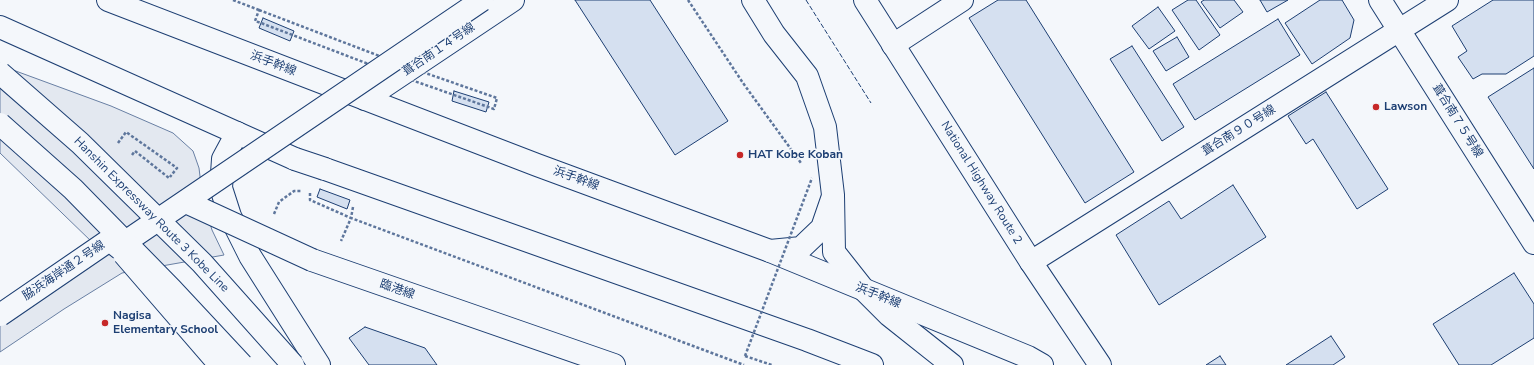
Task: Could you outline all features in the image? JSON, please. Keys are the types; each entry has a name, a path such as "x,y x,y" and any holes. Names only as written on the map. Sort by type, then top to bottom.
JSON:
{"main road":[{"name":"浜手幹線","path":"108,0 141,8 365,99 770,251 1028,357 1042,365"},
{"name":"脇浜海岸通２号線","path":"0,314 110,240 118,247 482,0"},
{"name":"葺合南１４号線","path":"365,99 513,0"},
{"path":"753,0 774,34 807,76 825,127 834,195 834,252 864,290 890,315 952,365"},
{"name":"National Highway Route 2","path":"865,0 1031,262 1100,365"},
{"path":"893,45 962,0"},
{"name":"葺合南７５号線","path":"1380,0 1534,242"},
{"name":"葺合南９０号線","path":"1031,262 1447,0"},
{"path":"0,27 295,159 807,340 872,365"},
{"name":"Hanshin Expressway Route 3 Kobe Line","path":"0,73 80,143 202,263 293,365"},
{"path":"0,124 73,189 172,290 242,365"},
{"path":"237,133 223,159 221,188 230,216 250,256 319,365"},
{"path":"770,251 801,248 822,228 834,195"},
{"name":"臨港線","path":"186,202 312,260 614,365"},
{"path":"118,247 220,365"}],"path":[{"path":"233,0 258,10"},
{"path":"688,0 743,83 803,165"},
{"path":"261,23 296,37"},
{"path":"448,93 488,107"},
{"path":"159,169 169,178"},
{"path":"772,365 745,356 812,178 807,172"},
{"path":"310,192 310,200 351,218 744,365"},
{"path":"339,246 354,208 348,205"}],"shaded area":[{"path":"0,63 13,70 111,106 173,133 193,151 199,168 203,201 212,230 224,255 122,273 64,309 0,352 0,307 93,243 0,153"}],"building":[{"path":"575,0 650,0 728,121 675,155"},
{"path":"998,0 1026,0 1134,172 1085,203 969,18"},
{"path":"1188,0 1196,0 1220,35 1199,50 1172,10"},
{"path":"1204,0 1234,0 1243,12 1220,28 1201,2"},
{"path":"1260,0 1288,0 1267,12"},
{"path":"1320,0 1342,0 1354,20 1350,38 1312,64 1285,23"},
{"path":"1493,0 1534,0 1534,56 1506,74 1482,74 1473,79 1458,57 1467,51 1452,26"},
{"path":"1158,7 1175,31 1149,49 1132,26"},
{"path":"263,18 294,31 290,41 259,28"},
{"path":"1278,19 1300,55 1195,120 1173,84"},
{"path":"1177,37 1189,57 1166,71 1153,51"},
{"path":"1132,46 1184,127 1162,141 1110,59"},
{"path":"1534,68 1534,169 1488,97"},
{"path":"454,91 489,102 486,112 452,101"},
{"path":"1326,92 1388,189 1357,209 1313,139 1306,144 1288,116"},
{"path":"1233,185 1266,237 1159,305 1116,235 1169,201 1181,219"},
{"path":"320,189 350,200 347,209 317,197"},
{"path":"1514,273 1534,304 1534,338 1491,365 1459,365 1433,324"},
{"path":"365,327 425,348 437,365 369,365 349,338"},
{"path":"1331,336 1345,357 1333,365 1286,365"},
{"path":"1220,356 1226,365 1206,365"}],"fence":[{"path":"806,0 871,103"}],"place":[{"name":"Lawson","path":"1376,107"},
{"name":"HAT Kobe Koban","path":"740,155"},
{"name":"Nagisa Elementary School","path":"105,323"}]}
